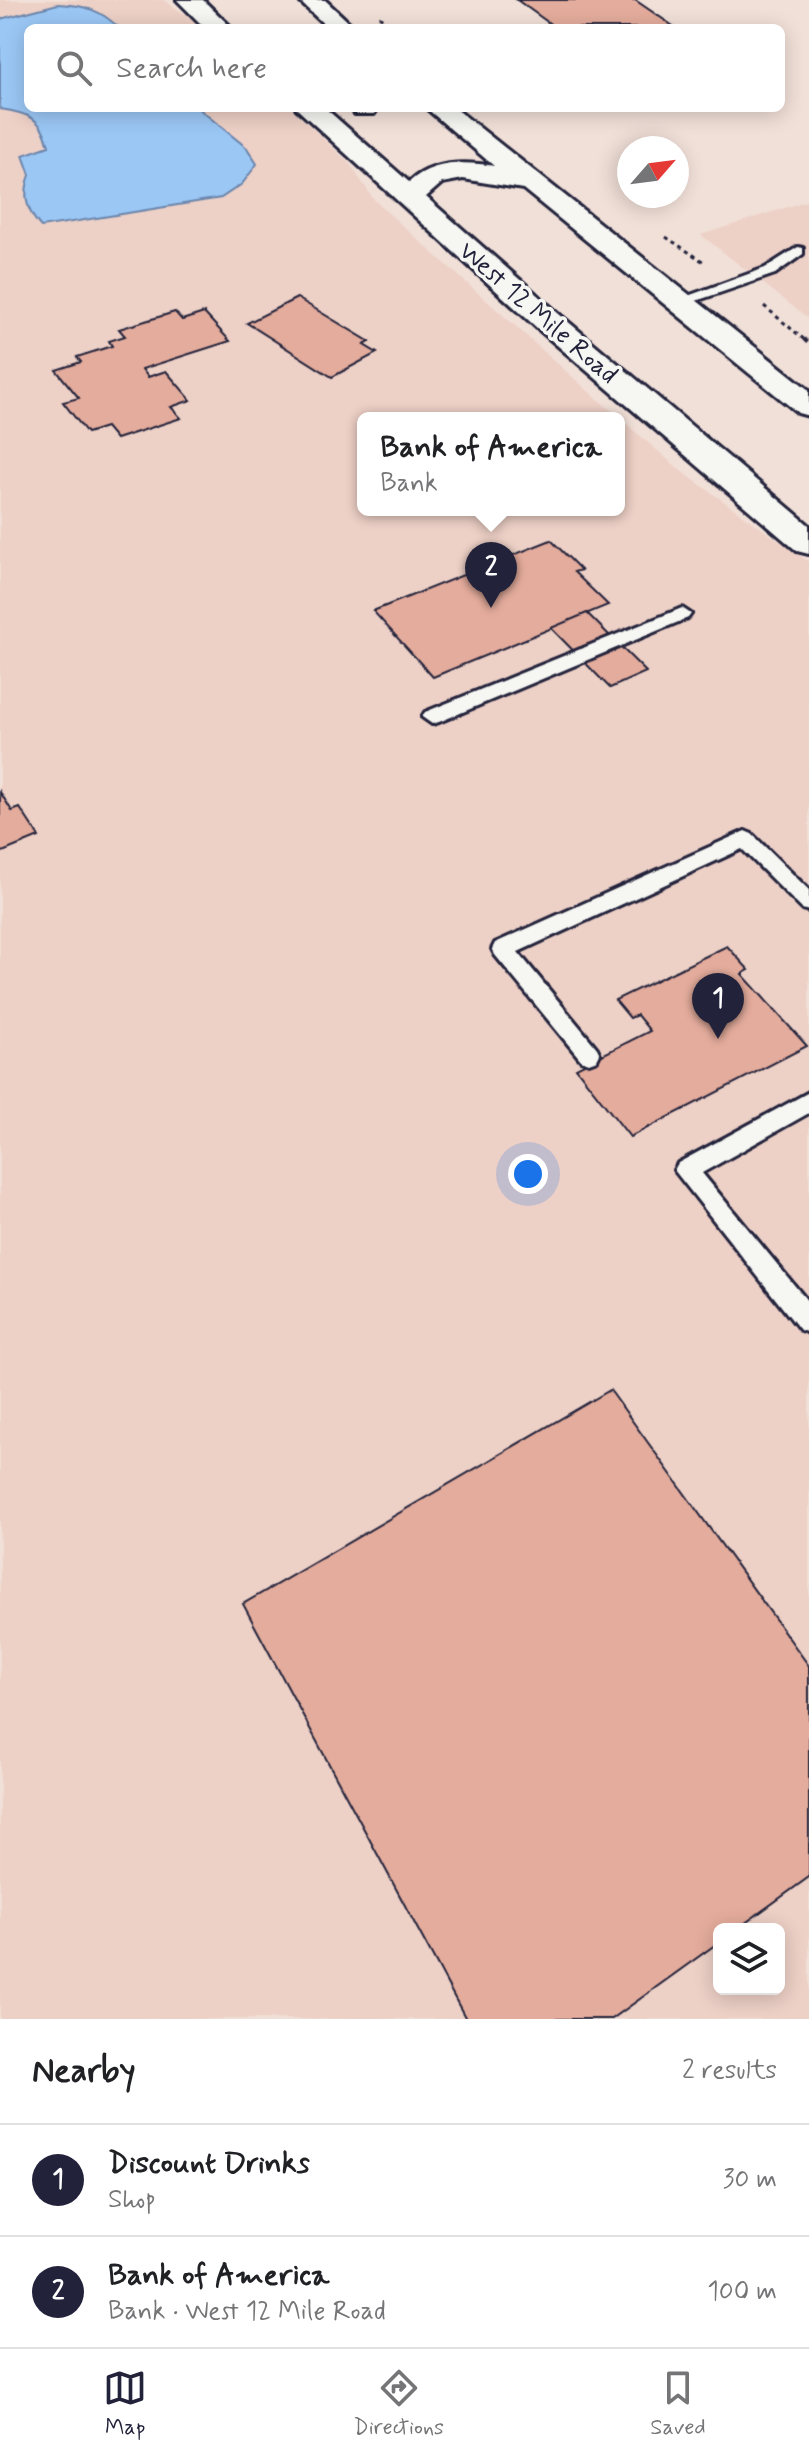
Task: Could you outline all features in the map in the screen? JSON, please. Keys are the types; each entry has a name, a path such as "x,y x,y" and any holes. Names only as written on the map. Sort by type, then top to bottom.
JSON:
{"main road":[{"path":"189,0 216,24"},
{"path":"310,0 338,24"},
{"name":"West 12 Mile Road","path":"313,112 410,200 809,543"},
{"path":"444,112 809,406"},
{"path":"410,200 415,189 426,181 454,172 487,172 533,184"}],"lane":[{"path":"679,302 770,271 798,251"},
{"path":"432,717 682,614"},
{"path":"589,1054 503,949 745,839 809,903"},
{"path":"809,1102 686,1170 809,1322"}],"shaded area":[{"path":"0,0 163,0 194,20 198,24 24,24 24,112 295,112 350,164 372,197 387,212 613,412 357,412 357,516 625,516 625,423 681,471 809,562 809,2019 0,2019"},
{"path":"809,200 809,319 701,235"}],"water":[{"path":"58,4 92,10 114,24 24,24 24,112 203,112 247,148 257,164 242,184 221,198 41,227 27,203 26,189 30,175 23,155 49,146 42,129 32,118 0,109 0,19"}],"building":[{"path":"517,0 635,0 670,24 550,24"},
{"path":"297,298 370,342 364,345 377,353 332,377 247,323"},
{"path":"175,312 182,320 204,313 230,341 142,369 148,377 166,371 191,400 171,407 181,418 116,439 106,427 87,433 63,402 79,398 56,370 81,362 77,357 112,346 109,341 125,336 119,329"},
{"path":"551,540 581,570 574,572 608,605 433,677 373,611"},
{"path":"587,613 646,672 610,688 551,628"},
{"path":"0,792 12,811 20,808 39,837 0,853"},
{"path":"727,946 749,970 742,974 807,1046 630,1137 576,1068 650,1031 637,1015 630,1018 615,1000"},
{"path":"610,1390 809,1666 809,1877 745,1923 713,1923 713,1946 612,2019 466,2019 243,1604"}],"place":[{"name":"Bank of America","path":"491,608"},
{"name":"Discount Drinks","path":"718,1039"}]}
